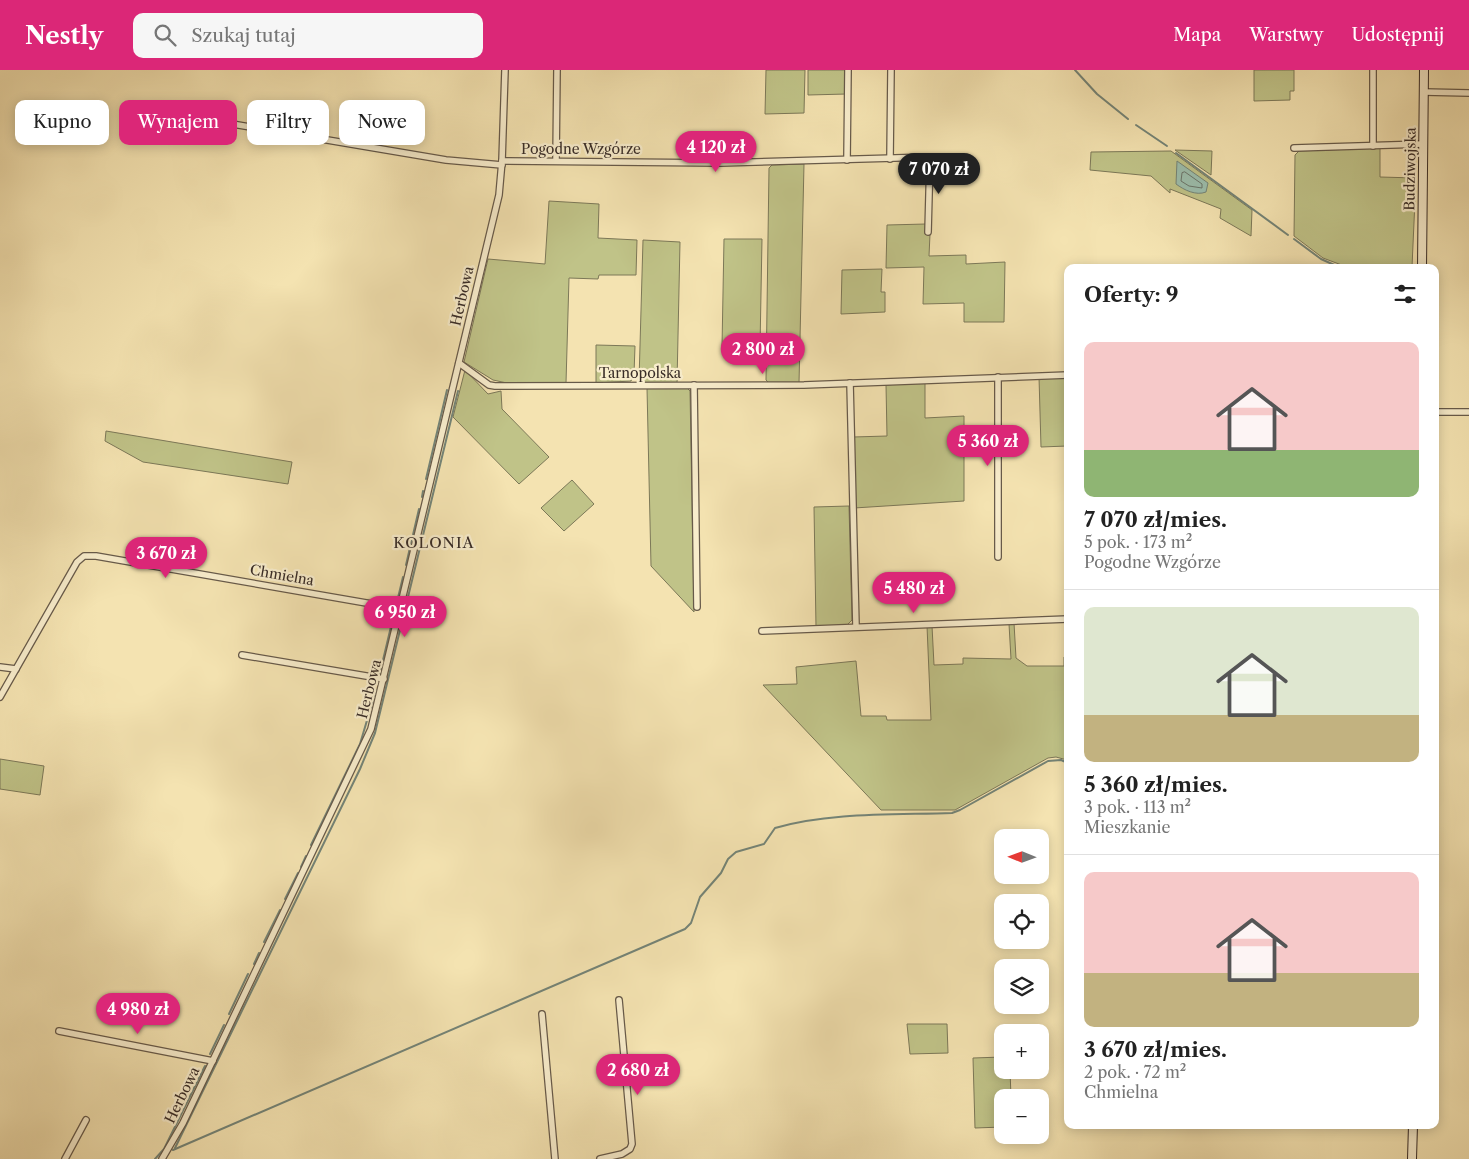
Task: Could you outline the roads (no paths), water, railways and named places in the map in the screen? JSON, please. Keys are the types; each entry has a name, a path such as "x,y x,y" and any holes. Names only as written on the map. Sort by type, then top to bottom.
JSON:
{"street":[{"name":"Herbowa","path":"162,1159 183,1123 213,1061 366,743 374,720 499,195 505,70"},
{"path":"556,161 557,70"},
{"path":"847,160 848,70"},
{"path":"890,159 891,70"},
{"path":"1373,70 1373,146"},
{"name":"Budziwojska","path":"1422,264 1424,70"},
{"path":"1424,92 1469,93"},
{"name":"Pogodne Wzgórze","path":"237,125 446,160 502,163 556,161 721,163 930,157 928,232"},
{"path":"1294,148 1423,144"},
{"name":"Tarnopolska","path":"459,363 489,385 495,386 850,384 1064,375"},
{"path":"998,377 998,557"},
{"path":"850,384 856,626"},
{"path":"694,385 698,607"},
{"path":"1439,412 1469,412"},
{"name":"Chmielna","path":"0,695 77,562 84,556 401,609"},
{"path":"762,631 1064,619"},
{"path":"242,654 384,679"},
{"path":"0,667 16,669"},
{"path":"600,1159 626,1152 632,1144 619,1000"},
{"path":"542,1014 554,1159"},
{"path":"59,1031 213,1061"},
{"path":"65,1159 86,1120"},
{"path":"1412,1159 1413,1129"}],"water":[{"path":"1177,161 1208,183 1206,192 1190,192 1176,184"}],"waterway":[{"path":"1075,70 1097,94 1128,119"},
{"path":"1136,125 1167,146"},
{"path":"1176,153 1288,235"},
{"path":"1294,239 1321,259 1332,264"},
{"path":"426,479 447,390"},
{"path":"175,1148 360,769 375,733 458,391"},
{"path":"422,497 423,491"},
{"path":"406,565 419,509"},
{"path":"397,602 403,577"},
{"path":"379,677 394,614"},
{"path":"311,845 360,744 376,690"},
{"path":"173,1150 685,929 691,923 700,897 721,873 728,859 736,852 764,844 775,828 818,819 840,817 952,813 1048,761 1064,761"},
{"path":"301,867 306,856"},
{"path":"285,899 298,873"},
{"path":"264,942 280,910"},
{"path":"254,964 259,953"},
{"path":"229,1014 248,974"},
{"path":"210,1054 224,1025"},
{"path":"155,1159 164,1149 205,1066"}],"district":[{"name":"KOLONIA","path":"434,542"}]}
